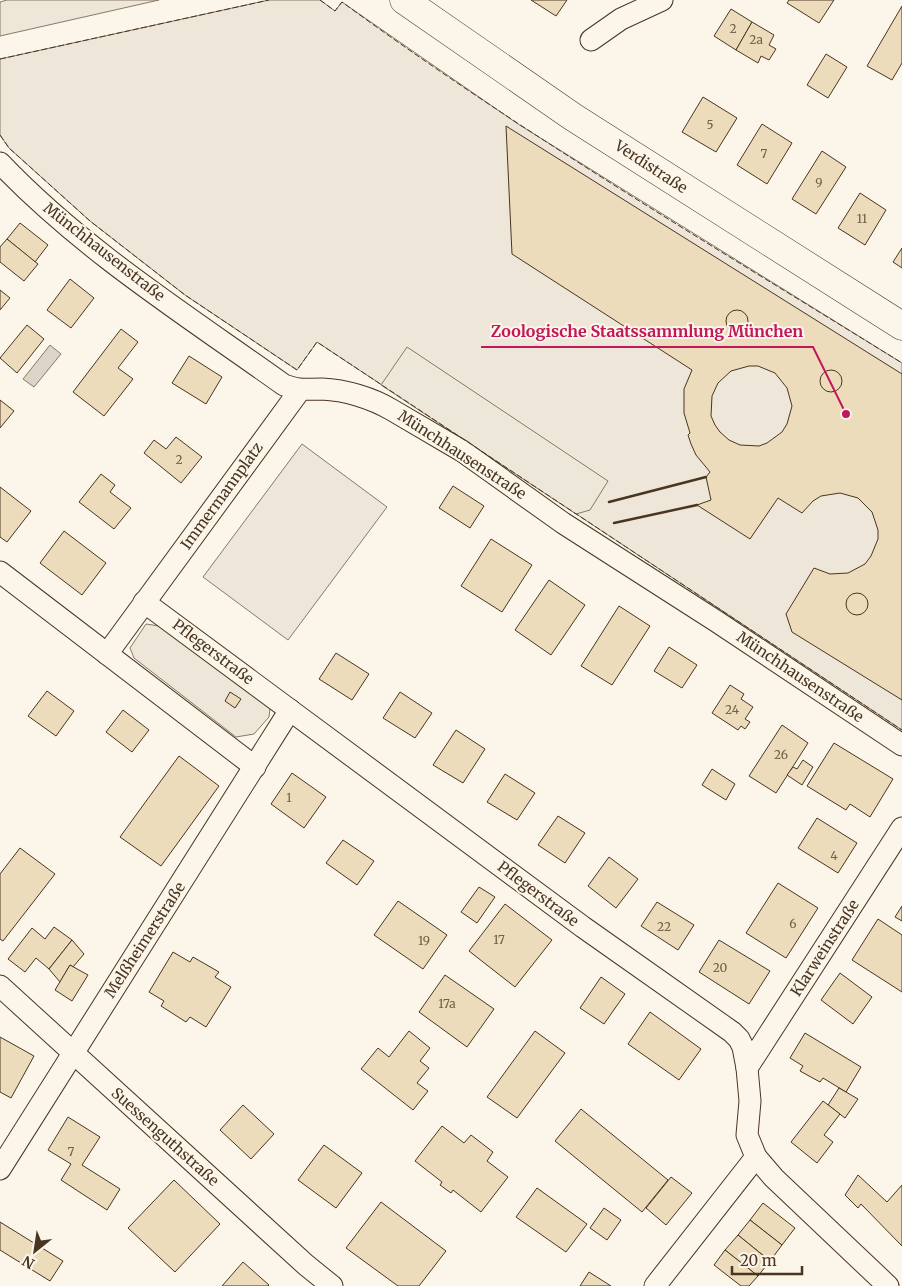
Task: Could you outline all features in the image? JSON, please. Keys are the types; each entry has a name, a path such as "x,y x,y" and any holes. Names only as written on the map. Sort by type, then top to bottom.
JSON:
{"main road":[{"name":"Verdistraße","path":"404,0 573,117 902,326"}],"street":[{"path":"591,40 622,18 662,0"},
{"name":"Münchhausenstraße","path":"0,163 30,194 103,256 284,385 300,390 322,389 345,392 384,404 462,451 563,523 716,621 902,745"},
{"name":"Immermannplatz","path":"144,602 300,390"},
{"path":"0,572 256,767"},
{"path":"107,654 144,602"},
{"name":"Pflegerstraße","path":"144,602 583,927 732,1032 739,1039 743,1047 750,1101 747,1135 756,1158 774,1178 888,1286"},
{"name":"Melßheimerstraße","path":"0,1169 256,767 290,710"},
{"name":"Klarweinstraße","path":"747,1068 902,828"},
{"name":"Suessenguthstraße","path":"0,986 306,1265 332,1286"},
{"path":"655,1286 756,1158"}],"shaded area":[{"path":"7,0 159,0 0,36 0,2"},
{"path":"269,0 320,0 335,11 342,2 518,124 902,363 902,730 317,342 297,370 185,295 90,221 9,148 0,135 0,59"},
{"path":"50,345 61,354 34,387 23,379"},
{"path":"407,347 608,481 590,510 576,514 381,385"},
{"path":"302,444 387,507 288,640 203,577"},
{"path":"146,624 159,626 270,708 269,717 254,734 236,737 134,658 130,648"}],"building":[{"path":"531,0 567,0 556,16"},
{"path":"789,0 834,0 819,23 787,3"},
{"path":"902,6 902,63 892,80 867,66"},
{"path":"731,9 752,22 736,50 714,36"},
{"path":"752,22 774,35 769,45 776,49 769,60 761,56 758,63 736,50"},
{"path":"826,54 847,67 828,98 807,85"},
{"path":"703,97 737,118 716,152 682,132"},
{"path":"762,124 792,143 767,184 737,165"},
{"path":"506,126 902,374 902,700 792,632 786,614 814,568 830,574 848,573 865,564 871,556 878,539 878,530 872,512 858,498 840,493 821,496 813,501 802,513 778,498 750,539 697,505 711,500 706,477 710,472 696,455 691,444 684,413 684,389 692,370 512,254","holes":["749,366 758,366 775,373 787,388 792,406 787,424 782,432 767,443 759,446 740,445 729,440 715,425 711,416 712,396 718,383 731,371"]},
{"path":"822,151 846,167 816,214 792,199"},
{"path":"860,193 886,210 865,245 838,228"},
{"path":"20,223 48,245 35,262 7,239"},
{"path":"7,239 38,264 24,281 0,262 0,247"},
{"path":"902,248 902,268 893,262"},
{"path":"70,279 94,298 71,328 47,310"},
{"path":"0,290 10,298 0,310"},
{"path":"737,310 745,313 748,321 745,329 737,332 729,329 726,321 729,313"},
{"path":"27,325 44,339 17,373 0,358"},
{"path":"121,329 138,342 118,368 133,379 104,416 73,392"},
{"path":"189,356 222,377 206,404 172,383"},
{"path":"831,370 839,373 842,381 839,389 831,392 823,389 820,381 823,373"},
{"path":"0,400 14,411 0,428"},
{"path":"176,437 202,457 181,483 144,453 154,440 166,449"},
{"path":"101,474 115,485 110,492 131,508 114,529 79,502"},
{"path":"453,486 484,506 470,528 439,508"},
{"path":"0,487 31,511 7,542 0,537"},
{"path":"64,531 106,563 82,595 40,563"},
{"path":"491,539 532,565 502,612 461,586"},
{"path":"549,580 585,605 551,655 515,630"},
{"path":"857,593 865,596 868,604 865,612 857,615 849,612 846,604 849,596"},
{"path":"619,606 650,626 612,685 581,666"},
{"path":"669,647 697,665 682,688 654,671"},
{"path":"336,653 369,674 352,700 319,679"},
{"path":"730,685 744,694 741,699 753,707 745,719 750,722 745,729 741,726 738,730 712,713"},
{"path":"47,691 74,711 56,736 28,716"},
{"path":"230,692 241,699 235,708 225,701"},
{"path":"400,692 432,713 415,738 383,718"},
{"path":"123,710 149,730 132,752 106,732"},
{"path":"782,725 808,743 776,793 749,776"},
{"path":"456,730 485,749 463,783 433,765"},
{"path":"834,743 893,779 870,817 850,804 846,810 807,786"},
{"path":"179,756 219,786 161,866 120,837"},
{"path":"803,760 813,767 802,785 787,775 793,767 797,769"},
{"path":"712,769 735,784 726,800 702,785"},
{"path":"292,773 326,797 304,828 271,804"},
{"path":"505,774 535,793 517,820 487,802"},
{"path":"558,816 585,833 565,863 538,845"},
{"path":"817,818 857,843 838,873 798,848"},
{"path":"343,840 374,861 357,885 326,863"},
{"path":"20,848 55,874 3,941 0,939 0,874"},
{"path":"609,857 638,879 616,908 588,886"},
{"path":"778,883 818,908 786,958 746,933"},
{"path":"479,887 495,897 477,923 461,912"},
{"path":"398,901 447,935 423,969 374,935"},
{"path":"657,902 694,925 678,950 641,926"},
{"path":"505,904 552,940 515,987 469,951"},
{"path":"902,906 902,921 895,917"},
{"path":"878,919 902,935 902,992 852,960"},
{"path":"54,927 72,940 49,969 36,958 25,972 8,959 32,928 45,939"},
{"path":"72,940 84,954 73,967 70,965 60,982 49,969"},
{"path":"719,940 770,971 749,1004 699,972"},
{"path":"173,952 190,962 193,957 219,972 215,977 231,987 206,1027 190,1017 186,1022 161,1006 164,1001 149,992"},
{"path":"70,965 88,975 72,1001 55,990"},
{"path":"840,973 872,997 853,1024 821,1000"},
{"path":"445,975 494,1009 467,1047 419,1012"},
{"path":"601,977 625,994 604,1024 580,1008"},
{"path":"650,1012 701,1049 679,1080 628,1044"},
{"path":"409,1031 430,1048 420,1061 429,1068 417,1083 428,1091 413,1110 361,1069 378,1048 389,1057"},
{"path":"535,1031 565,1053 517,1118 487,1097"},
{"path":"805,1033 861,1067 846,1092 823,1078 820,1082 800,1071 803,1066 790,1058"},
{"path":"0,1037 34,1056 11,1098 0,1092"},
{"path":"839,1088 858,1099 845,1118 828,1105"},
{"path":"823,1101 840,1114 824,1135 833,1142 817,1163 791,1142"},
{"path":"243,1105 274,1134 251,1159 220,1130"},
{"path":"581,1109 668,1180 642,1212 555,1141"},
{"path":"68,1117 100,1137 82,1165 120,1189 107,1210 61,1180 71,1164 48,1150"},
{"path":"442,1126 464,1143 471,1135 493,1152 487,1161 508,1177 481,1212 453,1190 451,1193 440,1185 442,1182 415,1161"},
{"path":"324,1145 362,1173 336,1208 298,1180"},
{"path":"858,1175 887,1202 902,1185 902,1246 861,1204 858,1208 845,1195"},
{"path":"671,1177 692,1193 666,1225 646,1208"},
{"path":"174,1180 220,1224 175,1272 128,1228"},
{"path":"537,1188 587,1224 566,1252 516,1217"},
{"path":"381,1202 446,1251 419,1286 398,1286 346,1248"},
{"path":"763,1203 795,1228 782,1245 750,1220"},
{"path":"604,1208 621,1220 607,1240 590,1228"},
{"path":"750,1220 782,1245 770,1261 738,1235"},
{"path":"0,1222 63,1261 50,1281 0,1250"},
{"path":"738,1235 770,1261 758,1276 725,1250"},
{"path":"725,1250 758,1276 749,1286 741,1286 714,1265"},
{"path":"243,1262 269,1285 222,1286"},
{"path":"589,1272 611,1286 580,1286"}],"fence":[{"path":"0,59 269,0"},
{"path":"320,0 335,11 342,2 478,97 548,143 902,363"},
{"path":"0,135 9,148 90,221 185,295 297,370 317,342 902,730"}],"wall":[{"path":"609,502 706,477"},
{"path":"614,523 697,505"}],"place":[{"name":"Zoologische Staatssammlung München","path":"846,414"}]}
